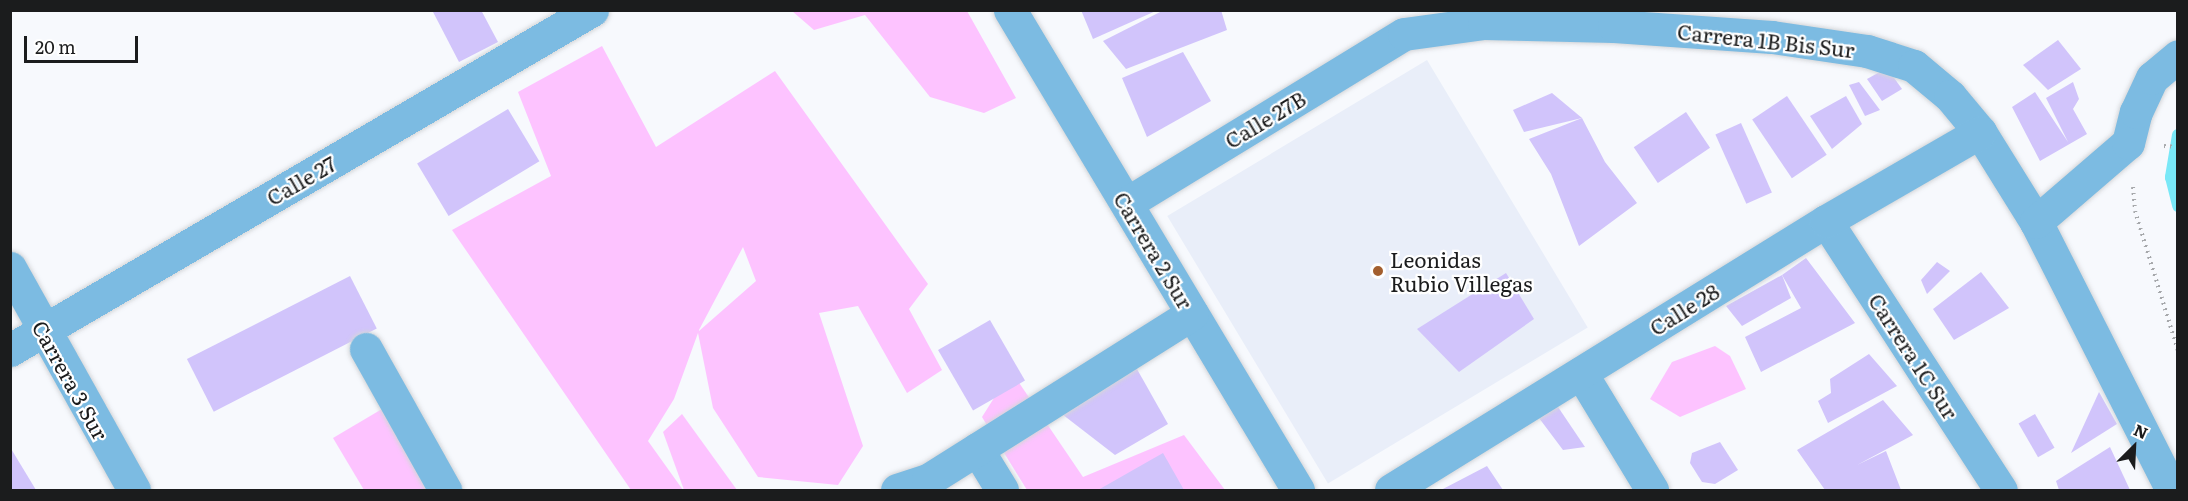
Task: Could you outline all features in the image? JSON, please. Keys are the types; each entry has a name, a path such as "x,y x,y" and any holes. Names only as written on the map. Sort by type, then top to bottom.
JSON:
{"street":[{"name":"Calle 27","path":"10,350 592,10"},
{"name":"Carrera 2 Sur","path":"1010,10 1298,490"},
{"name":"Carrera 1B Bis Sur","path":"1404,34 1484,23 1614,26 1772,37 1867,51 1914,66 1950,96 1980,132 2036,222 2172,490"},
{"name":"Calle 27B","path":"1127,203 1404,34"},
{"path":"2036,222 2128,143 2136,112 2152,78 2178,56"},
{"name":"Calle 28","path":"1391,490 1826,221 1980,132"},
{"name":"Carrera 1C Sur","path":"1826,221 2001,490"},
{"name":"Carrera 3 Sur","path":"10,268 43,331 134,490"},
{"path":"897,490 928,480 1192,314"},
{"path":"366,349 445,490"},
{"path":"1581,373 1652,490"},
{"path":"976,449 1002,490"}],"path":[{"path":"2128,143 2135,211 2178,351"}],"shaded area":[{"path":"792,11 967,11 1016,98 984,113 930,97 865,15 814,30"},
{"path":"602,46 656,147 775,71 928,284 909,309 942,370 907,393 858,306 819,313 863,446 838,485 758,477 713,408 698,333 674,399 648,441 683,490 631,490 452,230 551,176 518,92","holes":["743,247 756,281 699,331"]},
{"name":"Leonidas Rubio Villegas","path":"1427,60 1588,327 1328,483 1167,216"},
{"path":"1715,346 1730,356 1746,389 1680,417 1650,399 1672,362"},
{"path":"1011,371 1083,477 1184,435 1225,490 1027,490 982,417"},
{"path":"382,409 431,490 364,490 333,438"},
{"path":"682,414 737,490 684,490 663,432"}],"building":[{"path":"432,10 481,10 498,42 459,62"},
{"path":"1081,10 1158,10 1093,39"},
{"path":"1164,10 1221,10 1227,30 1126,69 1103,41"},
{"path":"2058,40 2081,69 2048,90 2023,65"},
{"path":"1183,52 1211,101 1147,137 1122,78"},
{"path":"1887,68 1902,89 1882,101 1867,79"},
{"path":"1859,82 1880,110 1865,116 1849,85"},
{"path":"2073,82 2079,99 2073,109 2087,134 2040,161 2012,107 2035,92 2068,142 2046,98"},
{"path":"1552,93 1582,118 1524,132 1513,110"},
{"path":"1787,96 1827,155 1792,178 1752,119"},
{"path":"1846,96 1862,124 1832,149 1810,116"},
{"path":"508,109 539,161 449,216 417,164"},
{"path":"1686,112 1710,148 1658,183 1634,147"},
{"path":"1582,118 1605,162 1637,203 1579,246 1551,174 1529,139"},
{"path":"1741,123 1772,192 1746,204 1715,134"},
{"path":"1806,258 1855,323 1761,372 1745,337 1801,308 1782,275"},
{"path":"1937,262 1950,271 1927,294 1921,280"},
{"path":"1981,272 2009,308 1954,340 1933,309"},
{"path":"1506,273 1534,319 1459,372 1417,329"},
{"path":"1782,275 1791,298 1742,326 1726,306"},
{"path":"350,276 377,329 214,412 187,359"},
{"path":"990,320 1025,381 973,411 938,350"},
{"path":"1869,354 1897,386 1828,423 1818,401 1831,393 1830,379"},
{"path":"1133,362 1168,424 1115,455 1058,411"},
{"path":"2099,392 2117,424 2071,453"},
{"path":"1883,400 1913,435 1857,465 1886,451 1901,490 1825,490 1797,450"},
{"path":"1556,404 1585,447 1563,450 1539,418"},
{"path":"2035,414 2054,448 2038,457 2019,424"},
{"path":"1720,442 1738,470 1715,484 1702,482 1690,463 1692,453"},
{"path":"10,447 36,490 10,490"},
{"path":"2110,447 2130,490 2059,490 2056,481"},
{"path":"1163,453 1184,490 1098,490"},
{"path":"1487,466 1503,490 1441,490"}],"waterway":[{"path":"2178,135 2171,177 2178,206"}],"place":[{"name":"Leonidas Rubio Villegas","path":"1378,271"}]}
